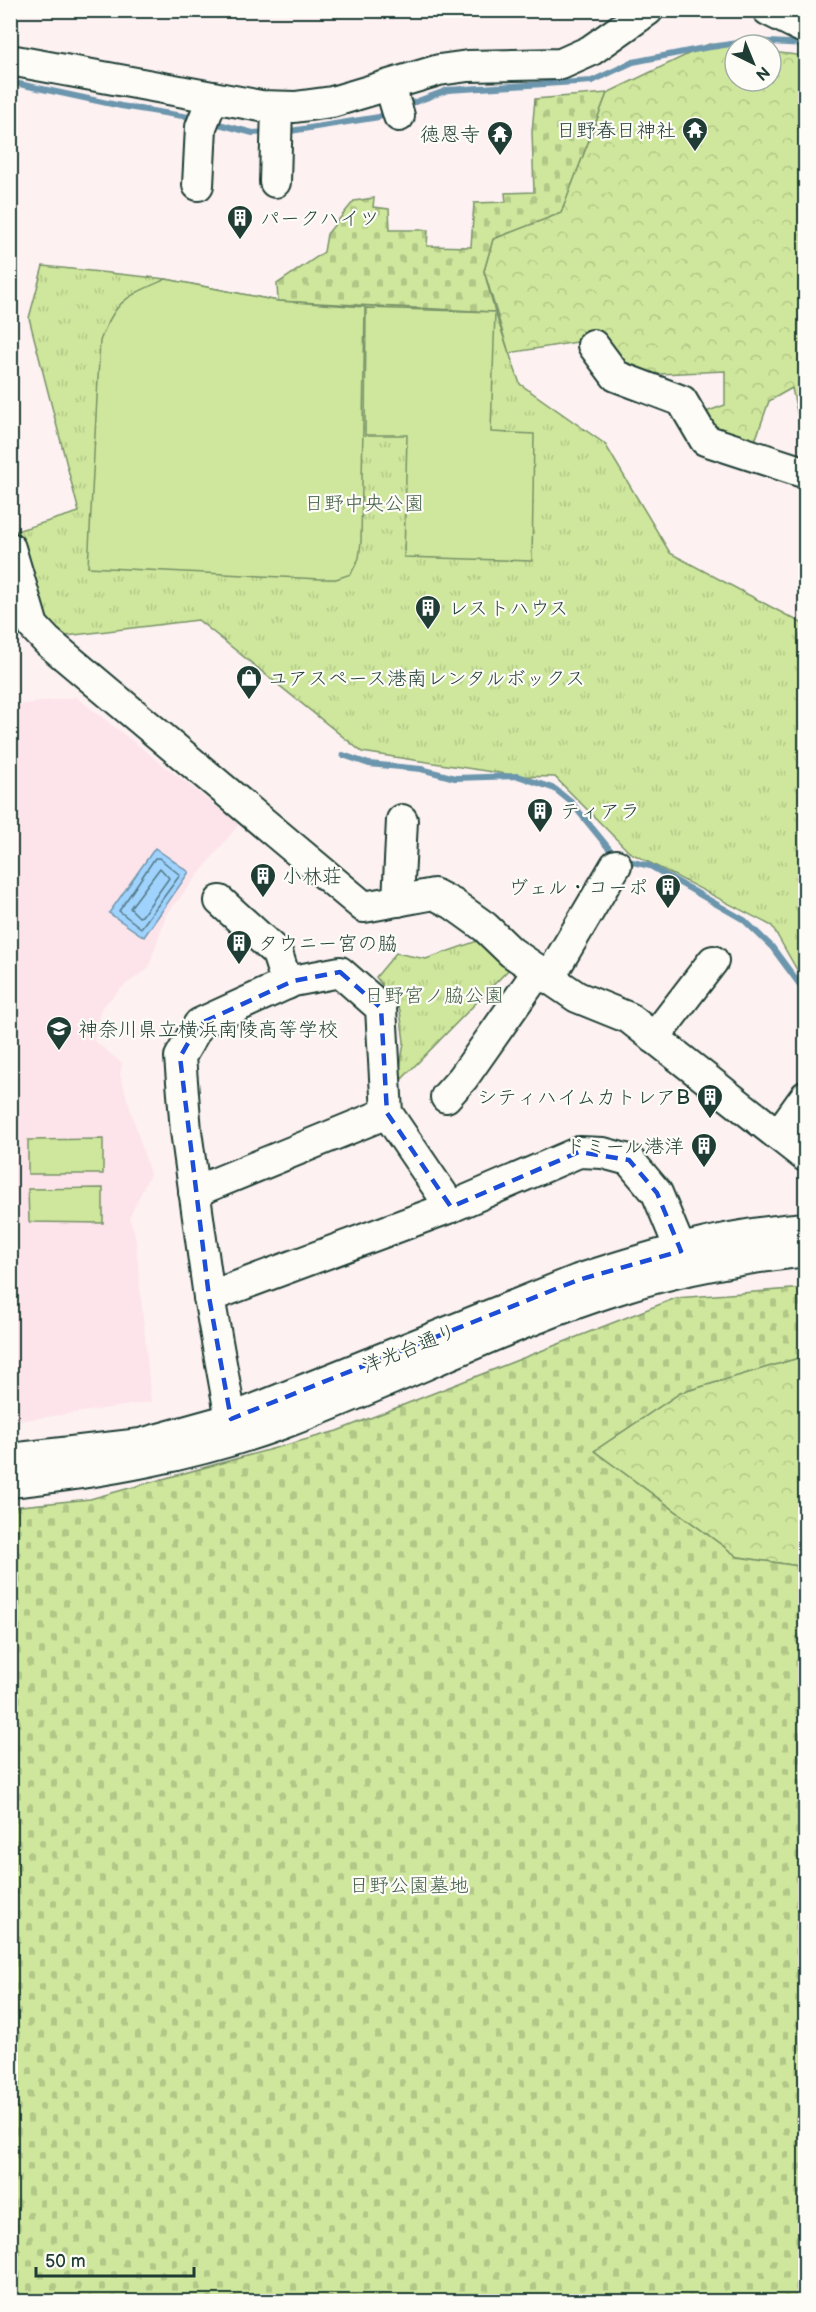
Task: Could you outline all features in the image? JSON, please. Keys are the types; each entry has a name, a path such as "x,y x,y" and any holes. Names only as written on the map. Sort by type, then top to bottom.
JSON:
{"street":[{"path":"10,60 208,111 277,121 332,102 394,100 439,70 458,68 541,75 561,63 590,51 648,10"},
{"path":"768,10 806,29"},
{"path":"198,185 208,111"},
{"path":"275,182 277,121"},
{"path":"593,345 616,376 682,401 705,440 806,473"},
{"path":"10,548 17,603 47,641 364,906 434,894 485,927 511,952 577,997 629,1018 806,1157"},
{"path":"398,901 402,820"},
{"path":"446,1097 464,1078 544,974 616,865"},
{"path":"220,901 277,953 287,984"},
{"path":"654,1038 713,961"},
{"path":"231,1419 208,1297 180,1057 199,1024 287,984 340,972 381,1008 387,1113 450,1207"},
{"path":"778,1135 806,1096"},
{"path":"195,1192 387,1113"},
{"path":"208,1297 450,1207 579,1152 603,1153 629,1160 657,1193 681,1251"},
{"name":"洋光台通り","path":"10,1459 141,1444 231,1419 578,1280 626,1264 725,1239 806,1228"},
{"name":"洋光台通り","path":"10,1482 153,1462 234,1439 281,1424 551,1312 628,1286 757,1257 806,1251"}],"highlighted area":[{"path":"340,972 381,1008 387,1113 451,1207 579,1152 629,1160 657,1193 681,1251 578,1280 231,1419 209,1297 180,1057 199,1024 293,981"}],"shaded area":[{"name":"神奈川県立横浜南陵高等学校","path":"76,697 239,824 166,915 148,969 126,984 101,1008 93,1040 122,1063 120,1075 150,1174 129,1218 135,1234 151,1402 11,1422 10,706"}],"green space":[{"name":"日野春日神社","path":"709,44 723,46 723,93 783,93 783,53 805,56 805,449 792,388 769,401 752,450 708,436 695,416 725,405 725,371 616,376 577,342 509,353 484,271 493,239 561,213 607,93"},
{"path":"607,93 561,213 493,239 484,271 495,312 278,301 277,284 324,252 327,234 354,201 374,198 373,207 389,209 390,230 428,230 427,246 471,247 474,203 506,202 505,193 534,192 532,132 535,99"},
{"name":"日野中央公園","path":"43,266 166,279 278,301 495,312 520,384 605,444 670,553 805,625 805,984 772,926 629,852 555,777 518,776 362,752 198,620 58,637 41,623 16,531 79,512 29,318"},
{"path":"166,279 278,301 365,307 361,542 359,558 351,574 336,579 320,579 88,567 100,341 111,316 124,301 141,290"},
{"path":"366,308 495,312 491,432 534,434 532,561 404,557 407,435 365,435"},
{"name":"日野宮ノ脇公園","path":"480,940 511,967 398,1083 404,1042 400,1010 376,977 396,953 426,959"},
{"path":"103,1139 103,1174 28,1174 28,1140"},
{"path":"103,1188 103,1223 29,1222 28,1189"},
{"name":"日野公園墓地","path":"805,1288 805,1356 680,1393 594,1451 738,1557 805,1567 805,2301 11,2301 11,1507 90,1499 337,1431 676,1298"},
{"path":"805,1356 805,1567 738,1557 594,1451 680,1393"}],"water":[{"path":"155,848 189,872 144,937 109,913"}],"waterway":[{"path":"404,106 448,90 592,81 633,62 704,48 751,41 806,44"},
{"path":"10,82 121,106 195,118"},
{"path":"284,132 379,117 389,112"},
{"path":"211,122 253,133 268,132"},
{"path":"343,755 369,764 421,769 455,778 518,776 555,789 571,802 615,856"},
{"path":"624,860 650,866 744,920 772,947 806,993"}],"place":[{"name":"日野春日神社","path":"695,153"},
{"name":"徳恩寺","path":"500,157"},
{"name":"パークハイツ","path":"240,241"},
{"name":"レストハウス","path":"428,631"},
{"name":"ユアスペース港南レンタルボックス","path":"249,701"},
{"name":"ティアラ","path":"540,834"},
{"name":"小林荘","path":"263,899"},
{"name":"ヴェル・コーポ","path":"668,910"},
{"name":"タウニー宮の脇","path":"239,966"},
{"name":"神奈川県立横浜南陵高等学校","path":"59,1052"},
{"name":"シティハイムカトレアB","path":"710,1120"},
{"name":"ドミール港洋","path":"704,1169"}]}
